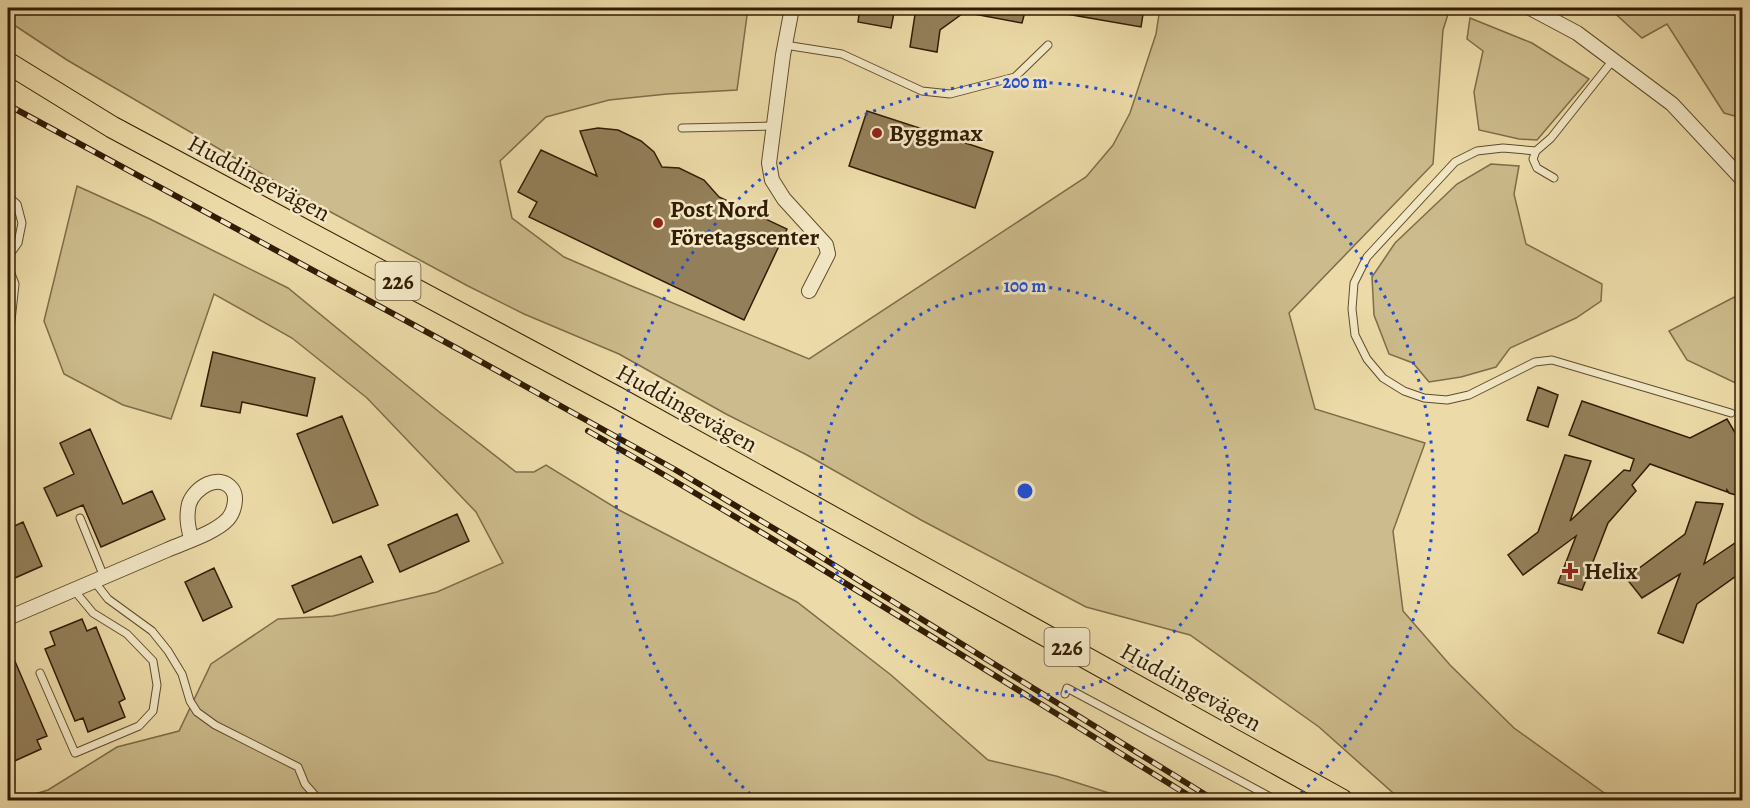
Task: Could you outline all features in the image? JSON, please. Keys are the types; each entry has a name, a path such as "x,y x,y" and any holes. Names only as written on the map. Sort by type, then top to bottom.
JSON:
{"main road":[{"name":"Huddingevägen","path":"8,63 112,127 618,398 1342,801"}],"street":[{"path":"792,8 769,163 772,180 784,199 826,245 828,254 809,291"},
{"path":"1530,8 1577,33 1672,104 1739,170"},
{"path":"8,618 191,539"}],"lane":[{"path":"785,45 842,54 922,91 950,94 1015,77 1048,45"},
{"path":"1554,178 1536,168 1533,159 1536,151 1551,138 1613,60"},
{"path":"682,128 773,126"},
{"path":"1536,151 1503,148 1477,151 1455,162 1366,257 1354,283 1352,309 1355,335 1367,359 1383,378 1404,391 1424,398 1447,400 1469,395 1535,362 1552,360 1731,413"},
{"path":"8,196 16,204 22,223 18,243 8,257"},
{"path":"8,266 15,284 8,348"},
{"path":"80,518 99,579 108,599 152,631 168,651 182,674 190,701 197,712 215,725 298,767 305,784 319,801"},
{"path":"39,673 75,753 139,726 153,711 157,685 153,662 127,634 93,613 74,590"},
{"path":"1065,694 1067,688 1276,801"}],"shaded area":[{"path":"8,8 748,8 737,90 609,100 546,117 500,161 512,218 564,257 809,359 1086,177 1113,145 1130,113 1156,34 1160,8 1450,8 1443,30 1433,164 1289,313 1315,409 1425,443 1393,531 1403,611 1450,665 1514,728 1614,800 1401,800 1319,727 1190,635 1086,607 921,520 807,455 726,414 619,354 524,314 468,286 288,189 67,60 8,21"},
{"path":"1609,8 1742,8 1742,118 1724,113 1667,24 1642,38"},
{"path":"1470,18 1532,43 1589,79 1537,140 1519,139 1479,130 1474,92 1483,51 1467,39"},
{"path":"1491,164 1519,166 1514,194 1526,244 1602,284 1601,301 1576,318 1510,348 1496,367 1461,377 1429,382 1413,363 1389,354 1374,315 1372,277 1395,243 1457,184"},
{"path":"77,186 150,219 288,288 516,472 534,472 546,465 619,510 797,602 891,675 988,760 1056,776 1131,800 15,800 48,790 117,747 179,731 211,664 278,619 333,616 437,592 503,563 476,512 367,398 292,338 214,294 171,419 123,405 64,374 44,321"},
{"path":"1742,293 1742,386 1687,360 1669,331"}],"building":[{"path":"860,8 895,8 891,28 858,22"},
{"path":"916,8 1026,8 1022,23 968,13 969,9 940,30 937,52 910,47"},
{"path":"1061,8 1144,8 1141,27 1061,13"},
{"path":"867,111 993,152 975,208 849,166"},
{"name":"Post Nord Företagscenter","path":"598,128 618,130 641,141 654,152 662,167 679,168 704,180 719,197 787,229 744,320 529,217 537,202 518,192 541,150 597,176 580,131"},
{"path":"213,352 315,378 307,416 242,402 240,413 201,406"},
{"path":"1538,387 1558,395 1548,427 1527,420"},
{"name":"Helix","path":"1582,401 1690,438 1727,419 1743,446 1743,497 1650,464 1632,485 1636,491 1608,523 1582,590 1558,583 1576,536 1523,575 1508,555 1538,532 1565,455 1591,461 1570,521 1624,470 1630,471 1634,459 1569,435"},
{"path":"342,416 378,505 333,523 297,434"},
{"path":"90,429 123,504 152,491 165,519 101,547 83,505 57,516 44,488 74,474 60,443"},
{"path":"1696,502 1723,504 1704,564 1735,543 1743,553 1743,571 1697,604 1683,643 1658,633 1680,574 1642,598 1626,578 1685,534"},
{"path":"457,514 469,541 400,572 388,545"},
{"path":"23,522 42,566 8,581 8,529"},
{"path":"361,556 373,582 304,613 292,586"},
{"path":"214,568 232,607 203,621 185,582"},
{"path":"82,619 87,631 96,627 125,699 119,702 125,717 88,732 83,718 75,721 45,649 55,645 50,632"},
{"path":"8,645 47,736 37,740 41,749 8,764"}],"railway":[{"path":"8,105 674,469 800,544 1214,800"},
{"path":"588,431 818,566 1196,800"}],"place":[{"name":"Byggmax","path":"877,133"},
{"name":"Post Nord Företagscenter","path":"658,223"},
{"name":"Helix","path":"1570,571"}]}
